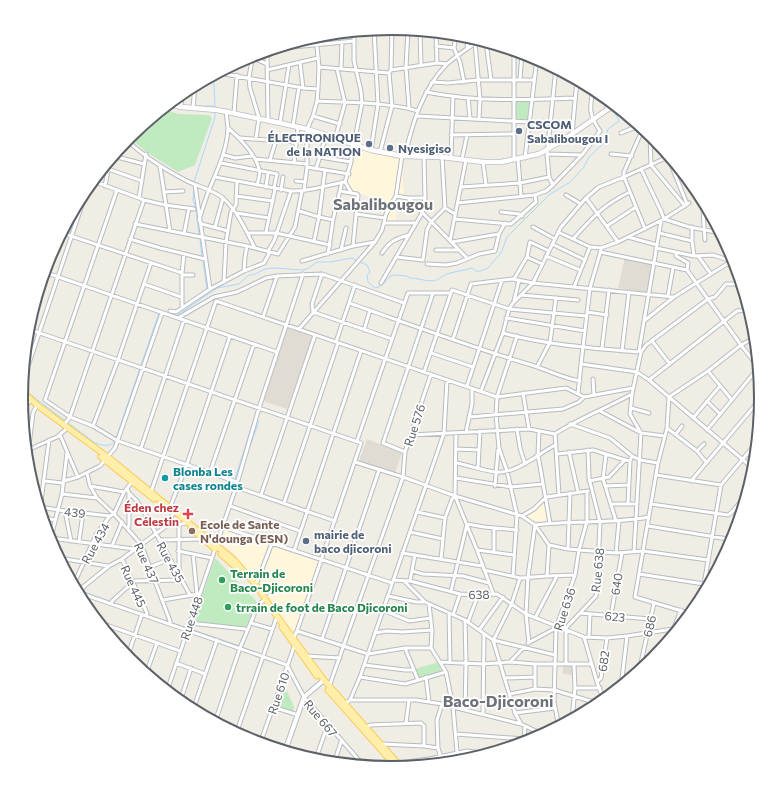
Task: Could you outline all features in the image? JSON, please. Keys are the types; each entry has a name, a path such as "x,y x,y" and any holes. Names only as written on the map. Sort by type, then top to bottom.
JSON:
{"main road":[{"path":"176,106 226,111 296,126 380,152 404,156 442,157 483,162 516,160 539,154 572,135 611,108"},
{"path":"28,399 36,406"},
{"path":"28,402 66,422 132,482 205,536 234,564 294,642"},
{"path":"106,459 151,492 203,539 234,560 256,585 294,642 323,681 393,762"},
{"path":"365,728 382,744 394,762"}],"street":[{"path":"380,152 392,106 389,74 391,70 392,35"},
{"path":"371,150 378,104 374,36"},
{"path":"408,36 406,67 409,108"},
{"path":"420,36 421,65"},
{"path":"328,254 340,191 349,174 353,144 362,103 362,91 354,61 354,37"},
{"path":"436,38 437,63"},
{"path":"303,46 354,41"},
{"path":"455,41 454,48 460,62 464,82"},
{"path":"335,139 345,103 339,69 342,42"},
{"path":"467,43 467,49"},
{"path":"136,224 247,246 278,254 291,236 295,226 305,182 308,129 317,101 318,90 319,67 317,44"},
{"path":"298,329 375,242 382,230 385,218 396,196 404,156 418,111 426,92 447,64 473,44"},
{"path":"475,45 480,99 479,118"},
{"path":"436,46 454,48"},
{"path":"487,47 491,80"},
{"path":"514,56 513,134 521,196"},
{"path":"267,57 268,120"},
{"path":"267,70 318,58"},
{"path":"520,79 522,59"},
{"path":"260,60 267,64"},
{"path":"300,62 303,88"},
{"path":"251,63 249,77 250,88 259,118 256,138"},
{"path":"391,70 437,63 447,64"},
{"path":"280,123 289,65"},
{"path":"524,158 536,65"},
{"path":"319,67 389,74"},
{"path":"228,74 318,90"},
{"path":"553,185 549,177 547,154 555,74"},
{"path":"234,113 237,75"},
{"path":"432,82 448,83 478,80 534,80"},
{"path":"572,135 576,86"},
{"path":"294,162 299,87"},
{"path":"426,92 480,99 514,100 575,98"},
{"path":"193,108 194,93"},
{"path":"458,203 535,195 546,191 582,155 600,131 592,120 590,112 592,95"},
{"path":"451,158 452,96"},
{"path":"468,98 470,118"},
{"path":"317,101 378,104 409,108 418,111"},
{"path":"181,102 181,107"},
{"path":"607,106 607,110"},
{"path":"199,220 209,189 221,163 228,141 226,111"},
{"path":"313,116 340,124"},
{"path":"417,116 479,118 529,122"},
{"path":"228,128 240,138 260,170 257,185"},
{"path":"621,133 635,128"},
{"path":"451,135 513,134"},
{"path":"641,134 624,172 624,177 645,229"},
{"path":"451,241 458,203 467,135"},
{"path":"316,169 326,136"},
{"path":"240,138 296,142"},
{"path":"270,160 276,140"},
{"path":"650,142 651,165 687,204"},
{"path":"131,144 160,165 195,185 209,189 223,198 233,208 255,248"},
{"path":"139,198 146,154"},
{"path":"547,154 582,155"},
{"path":"611,154 632,156"},
{"path":"224,155 235,158 253,157 294,162 316,169 349,174"},
{"path":"381,283 422,213 425,198 424,156"},
{"path":"320,157 351,162"},
{"path":"396,258 423,260 428,230 432,222 445,208 442,157"},
{"path":"119,158 144,164"},
{"path":"481,391 503,333 509,309 533,283 561,227 586,198 599,187 665,159"},
{"path":"483,162 486,186"},
{"path":"221,163 276,174 273,201 266,232"},
{"path":"160,165 170,231"},
{"path":"109,169 142,181"},
{"path":"503,333 550,342 622,351 639,351 659,233 663,220 661,211 642,169"},
{"path":"314,241 320,217 325,170"},
{"path":"674,170 687,204"},
{"path":"105,186 108,172"},
{"path":"266,187 268,173"},
{"path":"281,190 283,177"},
{"path":"460,187 520,183 549,177"},
{"path":"215,178 291,191 303,191 344,182"},
{"path":"296,181 305,182"},
{"path":"224,282 226,242 231,212 236,205 237,182"},
{"path":"344,182 351,192"},
{"path":"98,184 144,200 165,205 194,209"},
{"path":"195,185 210,289"},
{"path":"117,190 66,342 45,399 66,422 93,426 118,441 237,482"},
{"path":"164,192 183,191"},
{"path":"170,311 176,312 210,289 244,271 264,263 274,241 291,191"},
{"path":"340,191 351,192 358,195 353,246"},
{"path":"573,239 598,212 615,199 630,192"},
{"path":"454,220 511,224 522,216 536,202 535,195"},
{"path":"566,195 581,204"},
{"path":"236,196 273,201"},
{"path":"396,196 425,198"},
{"path":"215,227 223,198"},
{"path":"408,198 467,258"},
{"path":"586,198 598,212 618,242"},
{"path":"31,448 60,435 66,422 144,200"},
{"path":"558,232 590,247 602,248 618,242 663,220 687,204"},
{"path":"607,226 636,207"},
{"path":"184,234 189,208"},
{"path":"445,208 455,214"},
{"path":"299,211 334,220"},
{"path":"501,212 519,214 522,216"},
{"path":"31,356 80,213"},
{"path":"236,213 269,218"},
{"path":"703,213 705,240"},
{"path":"356,214 385,218"},
{"path":"199,220 202,224 228,231"},
{"path":"663,220 714,232"},
{"path":"384,223 416,223"},
{"path":"427,264 446,266 457,264 467,258 495,251 499,234 505,224"},
{"path":"533,227 555,239"},
{"path":"692,227 692,241 696,256 711,274"},
{"path":"341,250 346,228"},
{"path":"247,233 276,233 330,245"},
{"path":"659,233 692,241"},
{"path":"67,234 182,274 193,275"},
{"path":"451,241 499,234"},
{"path":"382,253 387,245 396,238 409,235"},
{"path":"628,237 676,253 696,256 713,255 727,260"},
{"path":"130,239 205,259"},
{"path":"302,261 353,246 375,242"},
{"path":"514,279 527,257 530,242 549,251"},
{"path":"552,244 585,260"},
{"path":"244,271 244,257 247,246"},
{"path":"574,287 590,247"},
{"path":"578,394 590,288 602,248"},
{"path":"436,250 459,250"},
{"path":"600,252 687,270"},
{"path":"676,253 676,256 688,263 687,270 753,359"},
{"path":"182,308 182,274 184,254"},
{"path":"546,256 580,270"},
{"path":"527,257 542,264"},
{"path":"93,426 118,360 151,263"},
{"path":"644,321 674,297 729,264"},
{"path":"668,296 673,268"},
{"path":"50,274 277,352"},
{"path":"178,318 214,297 237,292 266,278 303,274 322,274 404,303"},
{"name":"Rue 448","path":"169,686 188,630 198,594 230,506 259,408 303,274"},
{"path":"313,312 312,304 322,274"},
{"path":"263,317 276,276"},
{"path":"453,339 471,284 514,279 533,283 674,297"},
{"path":"467,386 502,280"},
{"path":"513,303 519,280"},
{"path":"144,284 182,297"},
{"path":"634,552 641,433 630,414 633,388 641,352 652,340 708,299 715,297 726,284 737,284"},
{"path":"284,504 355,285"},
{"path":"34,332 357,441 408,292 451,293 452,290 509,309 607,315"},
{"path":"602,348 610,290"},
{"path":"622,351 629,292"},
{"path":"405,452 382,443 433,293"},
{"path":"424,372 451,293"},
{"path":"521,295 578,300"},
{"path":"214,297 216,301 497,397 566,388 584,397"},
{"path":"537,367 550,342 556,298"},
{"path":"151,492 216,301"},
{"path":"349,303 480,349 537,367 567,379 580,380"},
{"path":"364,330 370,310"},
{"path":"649,380 737,311 744,310"},
{"path":"313,312 392,339"},
{"path":"44,481 63,482 87,473 100,466 115,448 162,313"},
{"path":"506,318 585,331"},
{"path":"141,448 184,320"},
{"path":"261,495 315,335"},
{"path":"83,589 83,587 109,566 165,526 230,336"},
{"path":"495,486 499,448 496,415 497,397 517,336"},
{"path":"669,397 750,339"},
{"path":"652,340 670,364"},
{"path":"640,341 646,345"},
{"path":"210,472 254,344"},
{"path":"294,550 362,351"},
{"path":"431,353 473,367"},
{"path":"581,364 637,372 649,380 749,465"},
{"path":"708,370 732,400"},
{"path":"707,430 754,373"},
{"name":"Rue 576","path":"328,687 340,658 403,477 405,452 431,374"},
{"path":"566,388 567,379"},
{"path":"593,379 594,395"},
{"path":"344,704 350,700 360,677 444,433 447,380"},
{"path":"693,418 720,386"},
{"path":"466,432 472,404 472,388"},
{"path":"469,417 563,409 579,402 584,397 633,388"},
{"path":"523,393 529,429"},
{"path":"411,434 529,429 555,434 570,424 632,394"},
{"path":"669,397 667,428 658,463 635,597 686,612"},
{"path":"707,401 720,414"},
{"path":"691,481 755,405"},
{"path":"30,438 36,406"},
{"path":"631,408 649,413"},
{"path":"600,410 641,433 665,436"},
{"path":"570,424 610,438 632,456 640,460 658,463"},
{"path":"676,434 682,426"},
{"path":"667,428 697,451 706,462"},
{"path":"517,429 520,448 525,464"},
{"path":"478,468 480,431"},
{"path":"539,431 538,454 550,523"},
{"path":"456,433 455,496 493,593"},
{"path":"555,434 559,495"},
{"path":"60,435 78,477"},
{"path":"42,498 49,440"},
{"name":"Rue 610","path":"262,738 355,462 361,443 357,441"},
{"path":"697,451 704,444"},
{"path":"456,463 496,472 507,471 525,464 538,454 555,445"},
{"path":"499,448 507,471 518,515 513,576"},
{"path":"704,583 720,485 752,449"},
{"path":"456,450 479,450"},
{"name":"Rue 638","path":"565,631 597,593 600,522 589,481 588,450"},
{"path":"557,454 593,450 630,461"},
{"path":"569,452 578,492"},
{"path":"53,529 62,494 67,453"},
{"path":"606,455 603,479 618,521 616,553"},
{"path":"628,504 630,461 632,456"},
{"path":"589,481 611,476 625,460"},
{"path":"355,462 403,477 455,496 522,516 535,525 548,545 547,576"},
{"path":"322,639 379,470"},
{"name":"Rue 437","path":"87,473 90,486 97,498 112,515 128,528 141,544 163,600 170,623"},
{"path":"656,475 720,485"},
{"path":"456,478 511,488 543,484"},
{"name":"Rue 434","path":"76,578 97,533 112,515 132,482"},
{"path":"605,486 628,485"},
{"path":"90,486 126,490"},
{"path":"236,487 335,521"},
{"name":"Rue 435","path":"126,490 137,501 190,595"},
{"path":"522,516 534,509 546,497 592,490"},
{"name":"Rue 636","path":"558,722 554,708 556,628 575,575 579,550 587,521 587,491"},
{"path":"128,493 130,497 130,526 128,528"},
{"path":"62,494 97,498"},
{"path":"568,549 570,494"},
{"path":"441,559 445,518 452,499 455,496"},
{"path":"651,504 716,514 729,514 741,501"},
{"path":"611,504 637,504"},
{"path":"230,506 300,531"},
{"name":"439","path":"45,509 112,515"},
{"path":"65,511 71,541"},
{"path":"417,512 445,518"},
{"path":"79,542 82,513"},
{"path":"535,525 587,521 618,521 649,517"},
{"path":"48,518 55,520"},
{"path":"112,546 122,522"},
{"path":"180,575 178,551 179,525 185,523"},
{"path":"467,524 517,530"},
{"path":"451,592 467,524"},
{"path":"528,643 526,614 528,577 535,525"},
{"path":"648,526 727,539"},
{"name":"638","path":"223,527 368,576 393,582 410,581 460,594 478,596 493,593 498,594 526,614 556,628 584,637"},
{"path":"494,528 494,552"},
{"path":"410,532 443,539"},
{"path":"159,540 203,539"},
{"path":"57,540 134,549"},
{"path":"256,585 272,544"},
{"path":"548,545 568,549 599,552 622,553 643,551 708,560"},
{"path":"477,550 514,555"},
{"path":"178,551 212,558"},
{"path":"402,553 482,566"},
{"name":"640","path":"612,615 622,553"},
{"path":"163,600 198,594 193,554"},
{"path":"410,581 415,556"},
{"name":"Rue 445","path":"122,558 145,615"},
{"path":"65,559 109,566"},
{"path":"150,567 170,559"},
{"path":"484,570 520,578 575,575"},
{"path":"412,571 423,574 463,576 488,583"},
{"path":"639,574 704,584"},
{"path":"535,618 557,576"},
{"path":"493,640 499,631 512,603 520,578"},
{"path":"112,604 112,601 132,582 182,580"},
{"path":"404,581 425,602 466,621 493,640 555,654"},
{"path":"453,614 460,594"},
{"path":"86,595 170,623 287,665"},
{"path":"388,596 416,602 425,602"},
{"path":"465,710 466,621 478,596"},
{"path":"479,630 503,597"},
{"path":"217,717 240,648 258,605 263,601"},
{"name":"686","path":"641,663 654,602"},
{"path":"429,604 432,630 431,648 446,672 453,707 458,756"},
{"path":"383,610 409,621 431,618"},
{"path":"674,628 681,610"},
{"path":"449,613 450,662"},
{"name":"623","path":"580,613 650,619"},
{"path":"589,637 590,614"},
{"path":"130,651 135,635 145,615"},
{"path":"238,728 276,619"},
{"path":"251,622 272,629"},
{"path":"190,623 245,629"},
{"path":"107,625 180,651"},
{"path":"510,662 528,643 556,628"},
{"path":"602,695 584,637 607,638 647,634 672,629"},
{"path":"375,633 387,631 402,632 432,630"},
{"path":"297,631 368,654 405,648 431,648"},
{"path":"565,631 566,664"},
{"path":"483,714 484,634"},
{"path":"622,679 628,636"},
{"name":"682","path":"597,682 601,678 607,638"},
{"path":"195,704 217,640"},
{"path":"493,640 515,714 521,724"},
{"path":"148,668 157,643"},
{"path":"405,648 418,680"},
{"path":"304,656 340,658"},
{"path":"440,662 483,664 510,662 574,665 592,664"},
{"path":"176,663 205,674"},
{"path":"535,664 535,689"},
{"name":"Rue 667","path":"287,665 304,697 328,724 341,742 358,760"},
{"path":"364,665 413,670"},
{"path":"573,713 575,688 574,665"},
{"path":"182,695 191,668"},
{"path":"360,677 405,684 446,672"},
{"path":"426,677 429,702"},
{"path":"505,678 535,677"},
{"path":"287,747 304,697 323,681"},
{"path":"575,688 600,688"},
{"path":"510,694 535,689 554,690 590,702"},
{"path":"350,700 409,700 442,704 521,724 537,732"},
{"path":"406,723 409,700"},
{"path":"439,757 437,720 442,704"},
{"path":"273,707 298,715"},
{"path":"515,714 554,708"},
{"path":"365,728 370,725 406,723 423,724 424,746"},
{"path":"317,754 328,724"},
{"path":"524,737 525,726"},
{"path":"456,734 519,739"},
{"path":"336,758 341,742"},
{"path":"382,744 438,748"},
{"path":"421,761 457,752 476,752"}],"shaded area":[{"path":"354,146 380,155 401,157 404,194 396,195 396,220 386,222 376,197 369,197 353,191 348,181 352,165"},
{"path":"625,257 653,264 647,293 618,288"},
{"path":"288,328 313,336 287,409 263,401"},
{"path":"367,439 402,453 395,473 359,461"},
{"path":"545,499 548,519 542,522 523,516"},
{"path":"226,529 272,546 320,561 296,630 291,631 284,624 255,579 247,573 238,561 236,555 222,544 221,538"},
{"path":"563,666 573,666 573,675 563,674"}],"green space":[{"path":"516,99 530,100 528,122 514,121"},
{"path":"169,111 178,114 209,115 212,118 195,165 178,172 145,151 134,141"},
{"name":"Terrain de Baco-Djicoroni","path":"215,558 257,602 246,627 193,622"},
{"path":"439,662 441,671 418,678 415,669"},
{"path":"283,682 294,707 293,711 275,705"}],"waterway":[{"path":"213,82 215,108"},
{"path":"195,106 214,106"},
{"path":"194,182 215,117 215,111"},
{"path":"360,262 367,265 370,272 367,275 368,282 375,288 382,285 393,275 432,281 453,272 472,268 476,271 480,271 488,268 501,253 507,237 549,195 570,182 584,167 589,157 604,143 608,129 619,121 614,111"},
{"path":"194,185 193,200 196,209 199,235"},
{"path":"200,239 202,257"},
{"path":"168,313 176,316 217,288 239,284 249,275 253,275 265,269 274,268 302,270 307,269 317,262 330,262 352,258 357,261"},
{"path":"203,260 207,289"},
{"path":"116,438 159,313"},
{"path":"28,393 95,443 110,445 115,441"},
{"path":"248,452 259,421"},
{"path":"235,479 253,422"},
{"path":"266,596 283,585"},
{"path":"84,592 145,614"},
{"path":"257,604 261,600"},
{"path":"148,615 187,628"},
{"path":"190,629 239,646 248,625"}],"place":[{"name":"CSCOM Sabalibougou I","path":"519,131"},
{"name":"ÉLECTRONIQUE de la NATION","path":"369,144"},
{"name":"Nyesigiso","path":"390,148"},
{"name":"Blonba Les cases rondes","path":"165,478"},
{"name":"Éden chez Célestin","path":"188,514"},
{"name":"Ecole de Sante N'dounga (ESN)","path":"192,531"},
{"name":"mairie de baco djicoroni","path":"306,541"},
{"name":"Terrain de Baco-Djicoroni","path":"222,580"},
{"name":"trrain de foot de Baco Djicoroni","path":"228,607"}],"district":[{"name":"Sabalibougou","path":"383,203"},
{"name":"Baco-Djicoroni","path":"498,700"}]}
